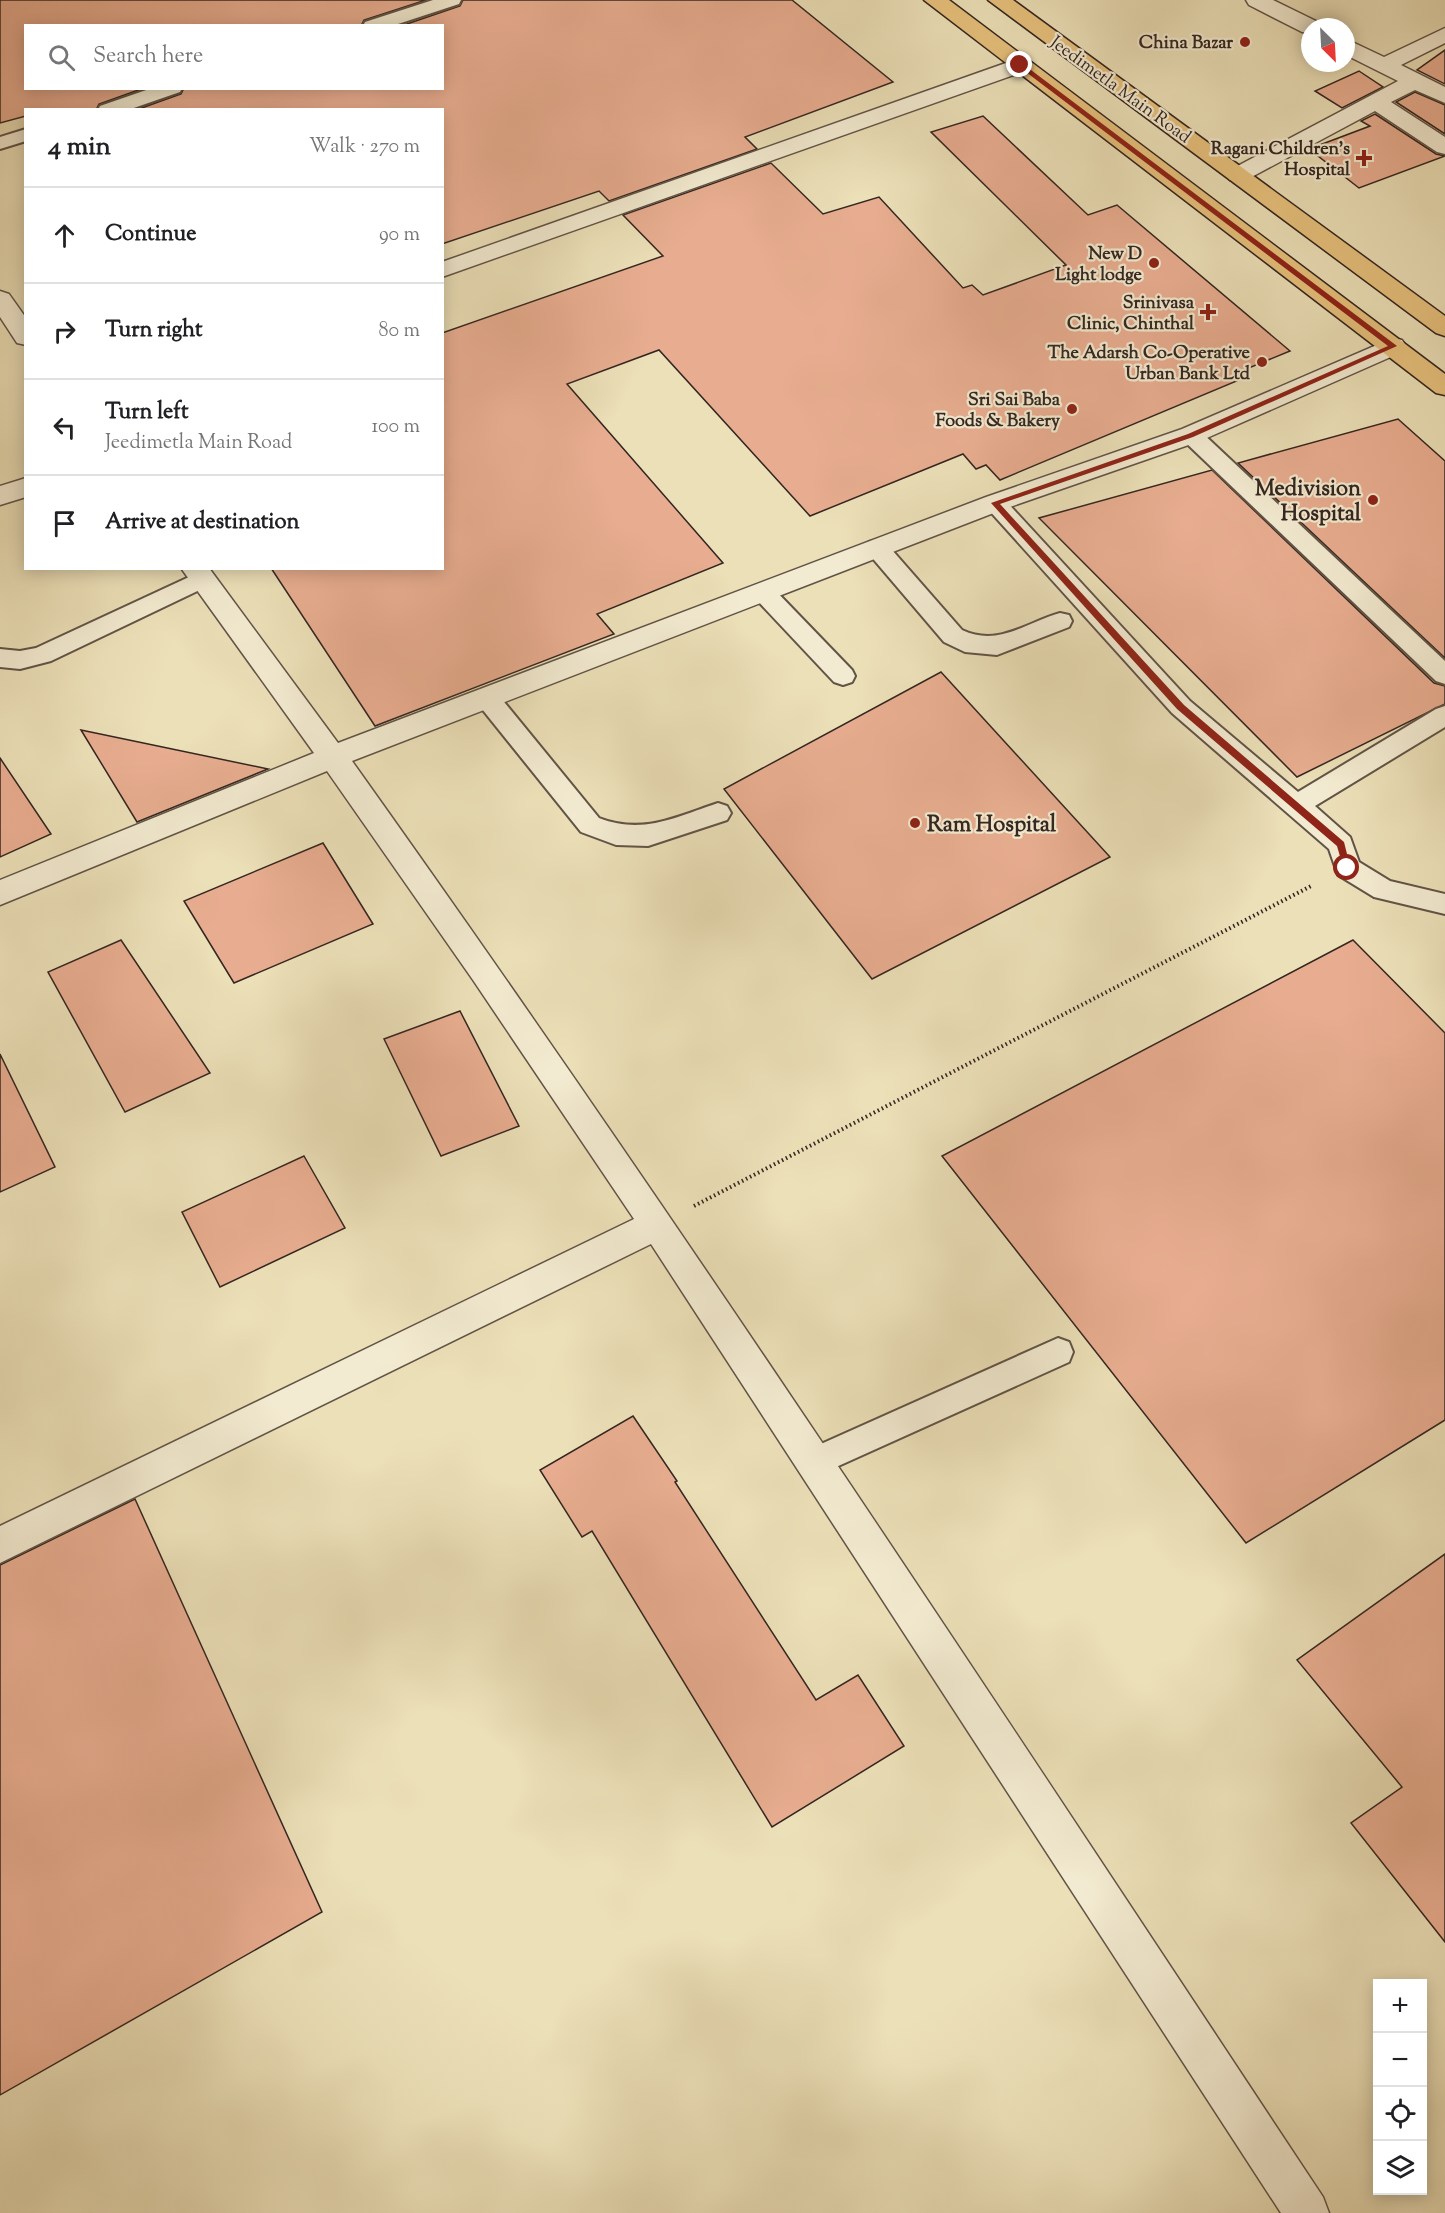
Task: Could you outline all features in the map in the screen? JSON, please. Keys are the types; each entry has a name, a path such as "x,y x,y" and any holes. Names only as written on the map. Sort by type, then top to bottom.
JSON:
{"main road":[{"name":"Jeedimetla Main Road","path":"935,0 1445,387"},
{"name":"Jeedimetla Main Road","path":"999,0 1445,328"}],"street":[{"path":"1257,0 1301,22"},
{"path":"1384,65 1445,35"},
{"path":"1355,50 1445,96"},
{"path":"444,269 1020,65"},
{"path":"1238,176 1415,81"},
{"path":"1377,102 1445,147"},
{"path":"0,299 24,334"},
{"path":"0,893 333,757 995,503 1191,435 1393,346"},
{"path":"0,496 24,488"},
{"path":"198,574 333,757 658,1224 1307,2213"},
{"path":"0,1545 658,1224"}],"lane":[{"path":"381,0 398,17"},
{"path":"378,24 452,0"},
{"path":"113,108 167,90"},
{"path":"0,143 24,136"},
{"path":"1191,435 1445,675"},
{"path":"995,503 1180,707 1341,844 1347,868 1383,890 1445,904"},
{"path":"877,548 953,636 974,646 997,646 1060,621"},
{"path":"0,658 20,660 42,655 198,574"},
{"path":"763,592 843,676"},
{"path":"487,698 590,825 616,835 648,836 718,813"},
{"path":"1297,805 1445,715"},
{"path":"814,1462 1058,1352"}],"path":[{"path":"658,1224 1347,868"}],"building":[{"path":"0,0 426,0 364,20 362,24 24,24 24,90 138,90 99,104 97,108 24,108 24,117 0,123"},
{"path":"463,0 792,0 893,82 745,137 757,149 609,201 599,191 444,243 444,108 142,108 181,94 183,90 444,90 444,24 407,24 460,6"},
{"path":"1445,50 1445,84 1417,70"},
{"path":"1359,71 1383,87 1342,108 1315,91"},
{"path":"1415,92 1445,105 1445,134 1396,102"},
{"path":"1375,114 1436,154 1445,156 1359,188 1309,149 1370,126 1361,121"},
{"path":"983,116 1088,215 1117,205 1290,351 1234,374 1239,380 1000,480 986,465 976,469 963,454 810,516 659,350 567,384 723,563 597,614 614,634 375,726 272,570 444,570 444,332 663,256 623,215 771,163 823,214 879,197 963,288 972,285 983,295 1066,265 931,132"},
{"name":"Medivision Hospital","path":"1398,419 1445,461 1445,658 1238,463"},
{"path":"1212,470 1434,683 1445,686 1445,704 1297,777 1039,518"},
{"name":"Ram Hospital","path":"941,672 1110,857 872,979 724,789"},
{"path":"81,730 268,769 137,822"},
{"path":"0,758 51,834 0,857"},
{"path":"323,843 373,924 234,983 184,901"},
{"path":"121,940 210,1073 125,1112 48,972"},
{"path":"1353,940 1445,1033 1445,1420 1246,1543 942,1156"},
{"path":"460,1011 519,1126 441,1156 384,1039"},
{"path":"0,1054 55,1167 0,1192"},
{"path":"304,1156 345,1228 220,1287 182,1212"},
{"path":"633,1416 816,1700 858,1675 904,1746 772,1827 592,1531 582,1537 540,1470"},
{"path":"135,1499 322,1912 0,2095 0,1565"},
{"path":"1445,1554 1445,1942 1351,1823 1402,1787 1297,1660"}],"place":[{"name":"China Bazar","path":"1245,42"},
{"name":"Ragani Children's Hospital","path":"1364,158"},
{"name":"New D Light lodge","path":"1154,263"},
{"name":"Srinivasa Clinic, Chinthal","path":"1208,312"},
{"name":"The Adarsh Co-Operative Urban Bank Ltd","path":"1262,362"},
{"name":"Sri Sai Baba Foods & Bakery","path":"1072,409"},
{"name":"Medivision Hospital","path":"1373,500"},
{"name":"Ram Hospital","path":"915,823"}],"route":[{"path":"1020,65 1393,346 1191,435 995,503 1180,707 1341,844 1347,868"}]}
